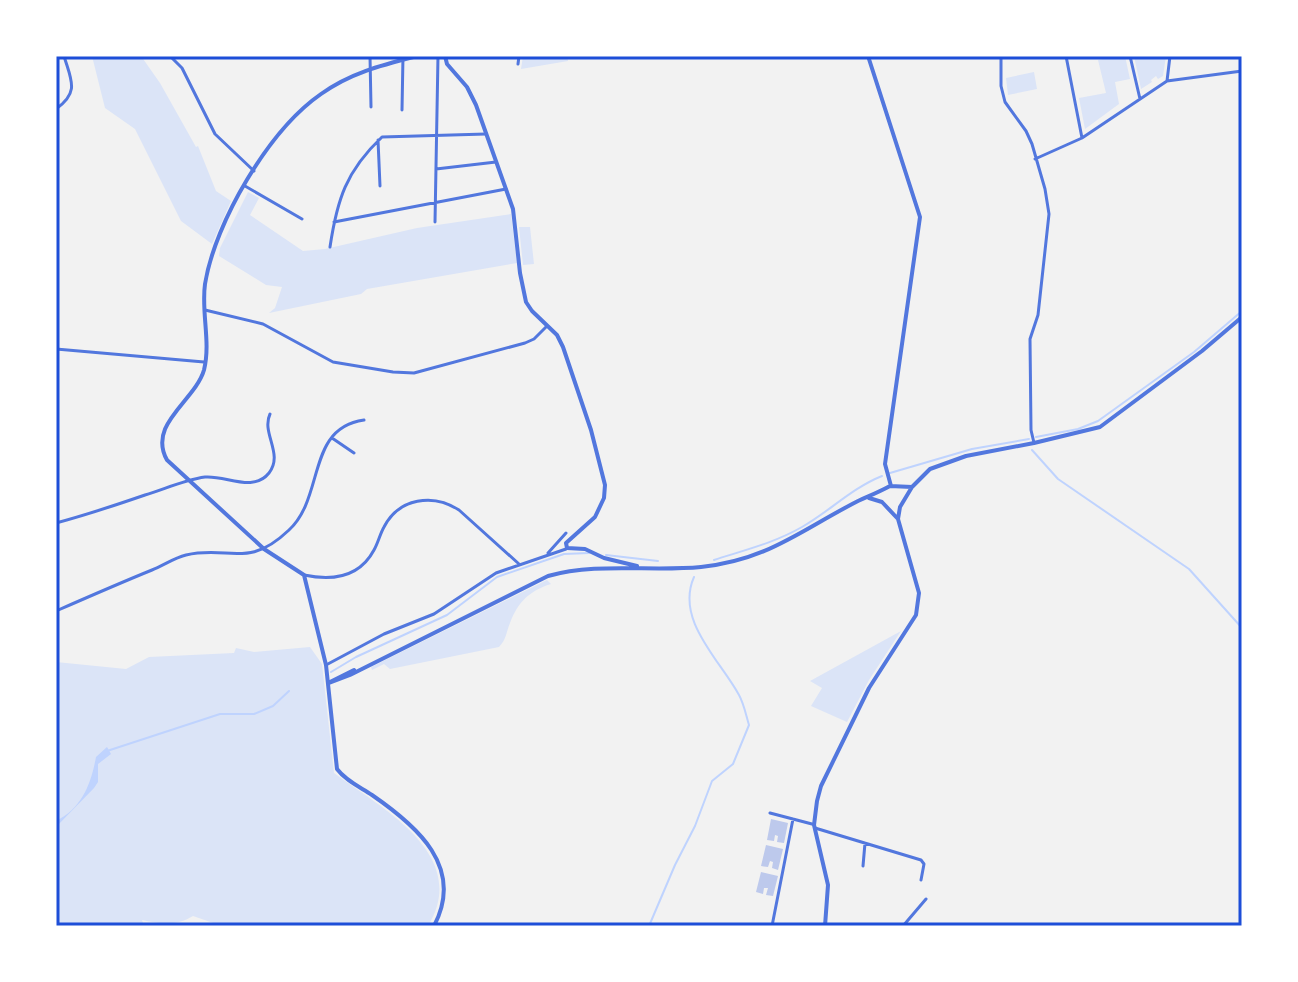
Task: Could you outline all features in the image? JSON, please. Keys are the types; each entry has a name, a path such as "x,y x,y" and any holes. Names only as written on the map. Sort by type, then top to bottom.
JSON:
{"street":[{"path":"56,109 71,94 73,85 64,56"},
{"path":"170,56 182,68 215,134 254,171"},
{"path":"370,56 371,107"},
{"path":"417,56 370,68 346,79 309,103 278,135 254,171 210,262 205,288 205,362 200,379 166,426 161,444 167,460 264,549 304,575 334,579 354,572 369,558 383,527 398,509 429,499 450,504 459,510 519,564"},
{"path":"435,222 438,56"},
{"path":"326,665 384,634 434,614 484,578 566,546 572,535 595,517 604,498 605,485 591,430 563,347 557,335 532,311 522,287 517,228 506,189 467,87 447,64 445,56"},
{"path":"518,64 519,56"},
{"path":"868,56 920,217 885,464 891,486"},
{"path":"1001,56 1001,86 1005,102 1026,131 1049,214 1038,315 1030,339 1031,430 1034,443"},
{"path":"1066,56 1082,138"},
{"path":"1130,56 1140,99"},
{"path":"1167,81 1170,56"},
{"path":"402,110 403,58"},
{"path":"1035,159 1082,138 1167,81 1242,71"},
{"path":"330,247 343,187 382,137 486,134"},
{"path":"378,140 380,186"},
{"path":"436,169 496,162"},
{"path":"245,186 302,219"},
{"path":"334,222 506,189"},
{"path":"205,310 263,324 333,362 414,373 525,343 548,326"},
{"path":"898,519 900,507 912,487 937,465 1100,427 1242,317"},
{"path":"56,349 205,362"},
{"path":"56,523 189,480 216,477 253,483 268,474 275,459 267,429 270,414"},
{"path":"56,611 187,555 235,555 264,549 289,531 305,511 311,499 317,465 332,438 350,424 364,420"},
{"path":"332,438 354,453"},
{"path":"328,683 538,580 573,570 699,567 762,553 891,486 912,487"},
{"path":"900,487 905,499"},
{"path":"882,492 882,502"},
{"path":"825,926 828,885 814,826 821,786 869,688 916,615 919,593 898,519 882,502 869,498"},
{"path":"890,509 900,507"},
{"path":"548,553 566,533"},
{"path":"572,535 575,547"},
{"path":"566,546 592,551 619,569"},
{"path":"605,559 639,567"},
{"path":"605,559 605,570"},
{"path":"304,575 326,665 337,769 394,812 422,837 437,857 444,890 441,913 434,926"},
{"path":"770,813 921,860 924,864 921,880"},
{"path":"772,926 793,819"},
{"path":"863,866 865,843"},
{"path":"903,926 926,899"}],"shaded area":[{"path":"92,56 141,56 160,83 198,146 216,191 231,201 212,244 181,221 135,129 105,108"},
{"path":"523,56 567,56 568,61 521,69"},
{"path":"1125,56 1130,79 1115,82 1119,104 1085,129 1079,98 1106,93 1098,60"},
{"path":"1134,56 1166,56 1163,76 1158,79 1156,76 1141,89"},
{"path":"1034,72 1037,89 1008,95 1006,78"},
{"path":"248,192 259,198 250,215 303,251 417,228 511,214 517,263 367,289 361,294 269,313 275,308 282,287 266,285 219,256"},
{"path":"519,227 530,227 534,264 523,265"},
{"path":"547,580 551,584 536,590 521,603 499,647 390,669 384,664 372,670 371,667"},
{"path":"901,631 869,680 847,722 811,706 822,688 810,681"},
{"path":"310,647 322,664 334,773 397,819 416,836 430,856 438,877 438,901 428,926 222,926 193,916 168,923 142,920 144,926 56,926 56,662 126,669 149,657 234,653 236,648 254,652"}],"water":[{"path":"107,747 111,754 98,764 98,782 56,827 56,821 79,802 96,757"}],"building":[{"path":"771,819 788,823 784,843 777,842 778,836 775,835 774,841 767,840"},
{"path":"766,845 783,849 778,870 772,868 773,862 770,861 768,867 761,866"},
{"path":"761,872 778,876 773,896 766,895 768,888 764,888 763,894 756,892"}],"waterway":[{"path":"1036,437 1078,429 1098,421 1194,352 1242,311"},
{"path":"890,473 972,449 1029,439"},
{"path":"1032,450 1058,479 1189,569 1242,628"},
{"path":"714,560 791,533 882,476"},
{"path":"331,672 356,657 447,615 497,577 564,554 589,553"},
{"path":"606,555 658,561"},
{"path":"649,926 712,781 733,764 749,725 739,695 695,624 690,609 694,577"},
{"path":"107,751 220,714 254,714 273,706 289,691"}]}
